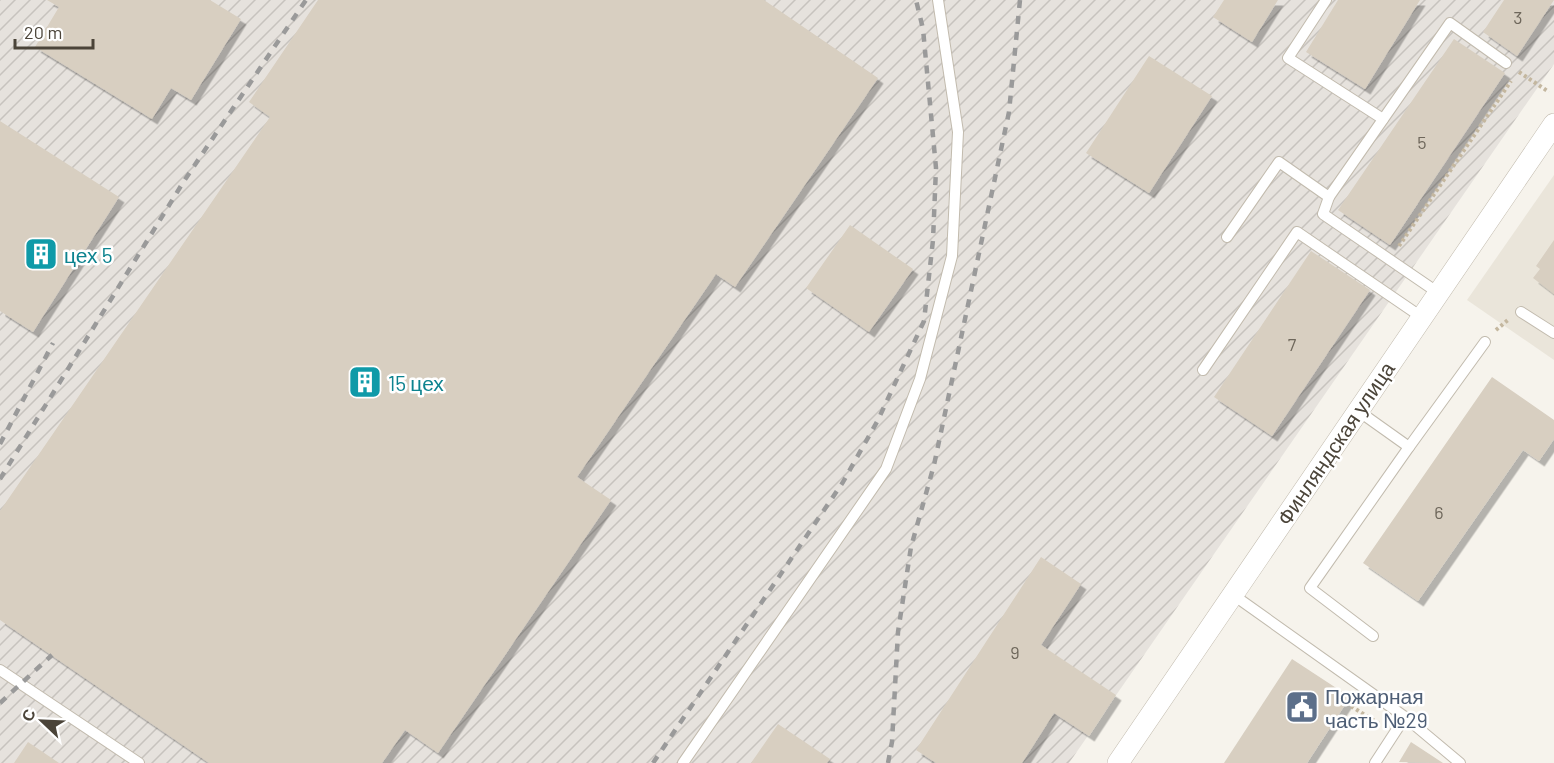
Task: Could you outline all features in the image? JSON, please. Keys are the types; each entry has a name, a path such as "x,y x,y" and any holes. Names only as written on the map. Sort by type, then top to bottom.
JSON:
{"street":[{"name":"Финляндская улица","path":"1118,763 1420,316 1554,124"}],"lane":[{"path":"683,763 886,469 920,379 952,256 958,132 938,0"},
{"path":"1326,0 1288,58 1383,119"},
{"path":"1437,292 1323,214 1329,197 1450,23 1506,63"},
{"path":"1227,237 1279,162 1329,197"},
{"path":"1203,370 1297,232 1420,316"},
{"path":"1521,312 1554,333"},
{"path":"1373,636 1310,588 1485,342"},
{"path":"1356,410 1409,447"},
{"path":"1232,594 1405,717 1460,763"},
{"path":"0,670 139,763"},
{"path":"1375,763 1405,717"}],"path":[{"path":"1390,259 1518,71 1549,92"},
{"path":"1485,342 1501,323 1521,312"},
{"path":"1346,703 1394,734"}],"shaded area":[{"path":"0,0 1554,0 1554,64 1069,763 0,763"},
{"path":"1554,175 1554,360 1467,300"}],"building":[{"path":"47,0 210,0 241,19 191,100 171,88 152,119 35,47 59,7"},
{"name":"15 цех","path":"318,0 764,0 878,78 735,287 716,274 577,477 611,500 438,753 405,730 382,763 209,763 0,620 0,511 270,117 249,102"},
{"path":"1224,0 1278,0 1252,42 1213,17"},
{"path":"1338,0 1420,0 1365,89 1306,52"},
{"path":"1504,0 1554,0 1517,56 1483,32"},
{"path":"1454,39 1505,73 1390,245 1338,210"},
{"path":"1149,56 1212,96 1149,193 1086,153"},
{"name":"цех 5","path":"0,121 119,197 33,332 0,311"},
{"path":"850,225 913,269 869,332 806,288"},
{"path":"1554,240 1554,294 1533,278 1540,269 1536,266"},
{"path":"1311,251 1370,290 1272,436 1214,397"},
{"path":"1492,377 1554,420 1554,439 1539,461 1523,450 1418,601 1363,563"},
{"path":"1041,557 1081,584 1041,645 1116,695 1089,736 1054,713 1022,763 936,763 916,750"},
{"name":"Пожарная часть №29","path":"1292,659 1350,697 1307,763 1224,763"},
{"path":"778,724 830,759 827,763 751,763"},
{"path":"28,742 59,763 14,763"},
{"path":"1411,742 1443,763 1399,762"}],"railway":[{"path":"0,479 184,181 306,0"},
{"path":"653,763 843,482 878,420 924,321 933,240 936,168 923,29 916,0"},
{"path":"888,763 892,742 898,632 911,547 934,465 1009,112 1020,0"},
{"path":"0,444 53,343"},
{"path":"0,703 52,655"}],"place":[{"name":"цех 5","path":"41,254"},
{"name":"15 цех","path":"365,382"},
{"name":"Пожарная часть №29","path":"1302,707"}]}
